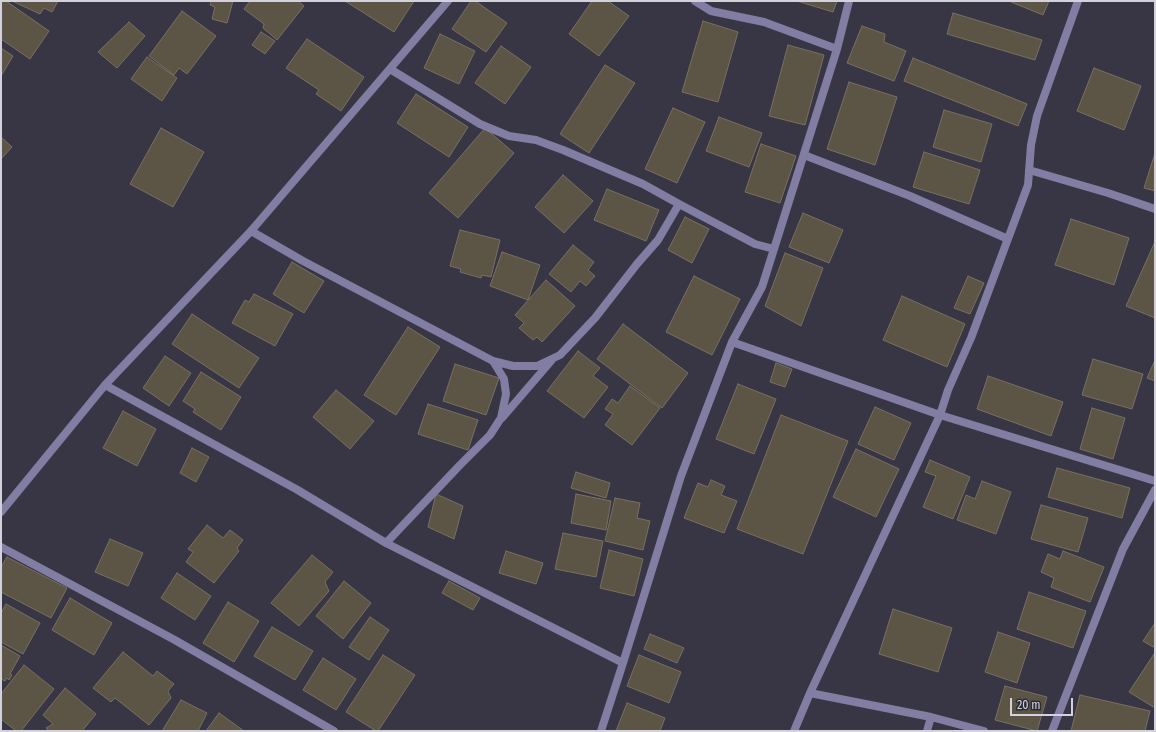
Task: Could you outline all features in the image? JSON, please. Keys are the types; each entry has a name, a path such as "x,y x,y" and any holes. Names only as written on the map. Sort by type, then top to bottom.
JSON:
{"street":[{"path":"1,512 106,385 251,231 448,1"},
{"path":"695,1 711,11 764,22 837,49"},
{"path":"601,731 681,476 732,342 762,287 837,49 849,1"},
{"path":"794,731 810,693 940,415 948,390 971,338 1028,186 1031,145 1037,116 1078,1"},
{"path":"390,69 480,124 509,136 536,140 643,184 755,244 774,249"},
{"path":"804,155 910,196 1008,239"},
{"path":"1030,170 1108,193 1155,209"},
{"path":"251,231 303,261 493,361 513,366 537,366 560,355 595,318 637,264 658,240 679,204"},
{"path":"732,342 940,415 1155,481"},
{"path":"386,544 490,435 501,418 553,359"},
{"path":"493,361 504,379 506,394 501,418"},
{"path":"106,385 296,489 386,544 623,663"},
{"path":"1052,731 1122,549 1155,490"},
{"path":"1,547 173,639 334,731"},
{"path":"810,693 931,716 984,731"},
{"path":"927,731 931,716"}],"building":[{"path":"1,1 6,1 49,31 30,59 1,39"},
{"path":"12,1 58,1 52,12 44,8 40,14"},
{"path":"211,1 233,1 227,23 212,19 215,7 210,5"},
{"path":"250,1 298,1 304,6 277,40 263,28 264,24 244,9"},
{"path":"345,1 414,1 394,32"},
{"path":"471,1 475,1 507,23 486,52 452,29"},
{"path":"592,1 608,1 629,16 599,56 569,34"},
{"path":"797,1 837,1 833,12"},
{"path":"1011,1 1049,1 1043,15"},
{"path":"182,11 216,36 187,74 179,68 174,75 149,56"},
{"path":"953,13 1042,40 1035,60 947,34"},
{"path":"703,21 738,32 718,102 682,92"},
{"path":"129,22 145,36 117,68 98,52"},
{"path":"862,26 885,34 884,42 906,51 894,81 847,63"},
{"path":"261,32 275,41 265,54 252,45"},
{"path":"440,34 475,51 459,84 424,68"},
{"path":"307,39 364,77 341,111 316,94 319,90 286,68"},
{"path":"788,45 824,55 805,125 769,116"},
{"path":"501,46 531,67 505,104 475,83"},
{"path":"1,48 13,56 1,76"},
{"path":"147,57 177,78 162,101 131,79"},
{"path":"913,58 1027,104 1018,126 904,81"},
{"path":"605,65 635,83 589,153 560,134"},
{"path":"1094,68 1141,86 1124,130 1077,111"},
{"path":"849,82 897,97 875,165 827,149"},
{"path":"416,94 468,127 449,157 397,123"},
{"path":"673,108 705,122 677,183 645,169"},
{"path":"944,110 992,124 981,162 933,147"},
{"path":"719,117 762,133 749,167 706,151"},
{"path":"161,128 204,152 173,207 130,184"},
{"path":"485,128 514,153 458,218 429,193"},
{"path":"1,137 12,147 1,159"},
{"path":"761,144 796,156 780,203 745,192"},
{"path":"924,152 980,170 969,204 913,187"},
{"path":"1155,153 1155,191 1144,188"},
{"path":"563,175 593,201 564,233 535,207"},
{"path":"607,189 659,210 646,241 594,220"},
{"path":"803,213 843,230 829,263 789,247"},
{"path":"685,217 709,229 692,263 668,250"},
{"path":"1071,219 1129,238 1114,285 1055,265"},
{"path":"460,230 500,240 491,277 482,275 481,278 460,272 461,269 450,266"},
{"path":"1154,244 1155,245 1155,318 1126,306"},
{"path":"573,245 594,262 588,270 595,276 586,286 580,281 571,292 549,274"},
{"path":"502,252 540,265 528,300 490,286"},
{"path":"785,253 823,268 801,326 765,306"},
{"path":"292,262 324,281 304,313 273,294"},
{"path":"694,276 740,299 712,355 666,332"},
{"path":"968,276 984,283 970,314 954,308"},
{"path":"546,280 575,306 542,342 537,337 533,340 519,328 524,323 515,315"},
{"path":"254,294 293,314 275,346 232,323 245,300 249,302"},
{"path":"902,296 965,324 947,367 883,340"},
{"path":"192,314 259,358 239,388 172,344"},
{"path":"623,324 688,373 662,408 597,359"},
{"path":"408,327 440,347 396,415 364,395"},
{"path":"578,351 600,368 593,376 608,387 584,418 547,391"},
{"path":"165,356 191,373 169,406 143,388"},
{"path":"1093,359 1143,374 1132,409 1082,395"},
{"path":"1155,360 1155,381 1147,378"},
{"path":"776,363 792,369 785,387 770,382"},
{"path":"455,364 499,378 486,415 443,401"},
{"path":"201,372 241,397 221,430 193,412 195,409 183,401"},
{"path":"988,376 1063,402 1051,436 977,409"},
{"path":"738,384 776,399 754,454 716,439"},
{"path":"630,386 660,408 632,445 605,425 613,414 605,409 612,399 618,403"},
{"path":"336,390 374,421 350,449 313,417"},
{"path":"428,404 478,420 468,450 418,434"},
{"path":"875,407 911,423 894,460 858,444"},
{"path":"1092,408 1125,418 1113,459 1080,449"},
{"path":"123,411 156,429 137,466 103,448"},
{"path":"781,415 848,441 803,554 737,529"},
{"path":"192,448 209,457 196,482 180,473"},
{"path":"856,449 899,469 876,517 833,497"},
{"path":"930,460 970,477 953,519 923,507 936,476 925,472"},
{"path":"1057,468 1130,488 1122,518 1048,497"},
{"path":"576,472 610,483 606,498 571,488"},
{"path":"711,480 725,486 721,495 737,501 724,533 684,518 698,483 708,487"},
{"path":"982,481 1011,492 996,534 957,520 966,495 975,499"},
{"path":"436,494 463,506 454,539 428,527"},
{"path":"576,494 611,501 606,530 571,523"},
{"path":"615,498 640,503 637,518 650,521 643,550 605,541"},
{"path":"1041,505 1088,518 1078,552 1031,539"},
{"path":"207,525 223,538 230,530 243,540 237,548 239,551 214,583 186,562 193,552 188,549"},
{"path":"563,533 603,541 596,577 555,569"},
{"path":"110,539 143,553 128,586 95,572"},
{"path":"609,550 643,559 634,596 600,588"},
{"path":"506,551 543,563 536,584 499,573"},
{"path":"1063,551 1104,567 1090,602 1051,587 1054,578 1041,572 1048,554 1060,559"},
{"path":"312,555 333,572 325,582 329,591 299,626 271,603"},
{"path":"7,557 67,588 51,618 1,592 1,567"},
{"path":"177,573 211,596 195,620 161,598"},
{"path":"344,581 371,603 343,639 316,616"},
{"path":"449,581 480,598 473,610 442,593"},
{"path":"1029,592 1086,611 1073,648 1017,629"},
{"path":"70,598 112,623 94,655 52,630"},
{"path":"228,602 259,621 234,662 203,643"},
{"path":"6,604 40,623 23,654 1,642 1,613"},
{"path":"893,609 952,628 938,672 879,654"},
{"path":"370,617 389,630 369,660 349,647"},
{"path":"1155,623 1155,648 1143,641"},
{"path":"272,627 313,651 295,680 254,656"},
{"path":"998,632 1030,643 1017,683 985,672"},
{"path":"650,634 684,648 677,663 644,649"},
{"path":"1,645 20,656 10,674 12,675 9,680 7,678 5,681 1,679"},
{"path":"123,652 153,676 157,671 174,684 168,691 171,698 149,725 115,698 111,702 93,688"},
{"path":"1155,654 1155,708 1129,692"},
{"path":"383,655 415,675 378,731 376,731 346,712"},
{"path":"639,655 681,672 669,703 627,686"},
{"path":"323,658 356,679 336,710 303,690"},
{"path":"24,665 54,689 21,731 16,731 1,719 1,694"},
{"path":"1005,686 1047,697 1037,731 995,720"},
{"path":"65,688 96,714 82,731 49,731 46,728 53,724 43,715"},
{"path":"1080,695 1150,711 1145,731 1071,731"},
{"path":"181,700 207,713 198,731 162,731"},
{"path":"627,703 665,718 660,731 616,731"},
{"path":"219,713 244,731 206,731"}]}
